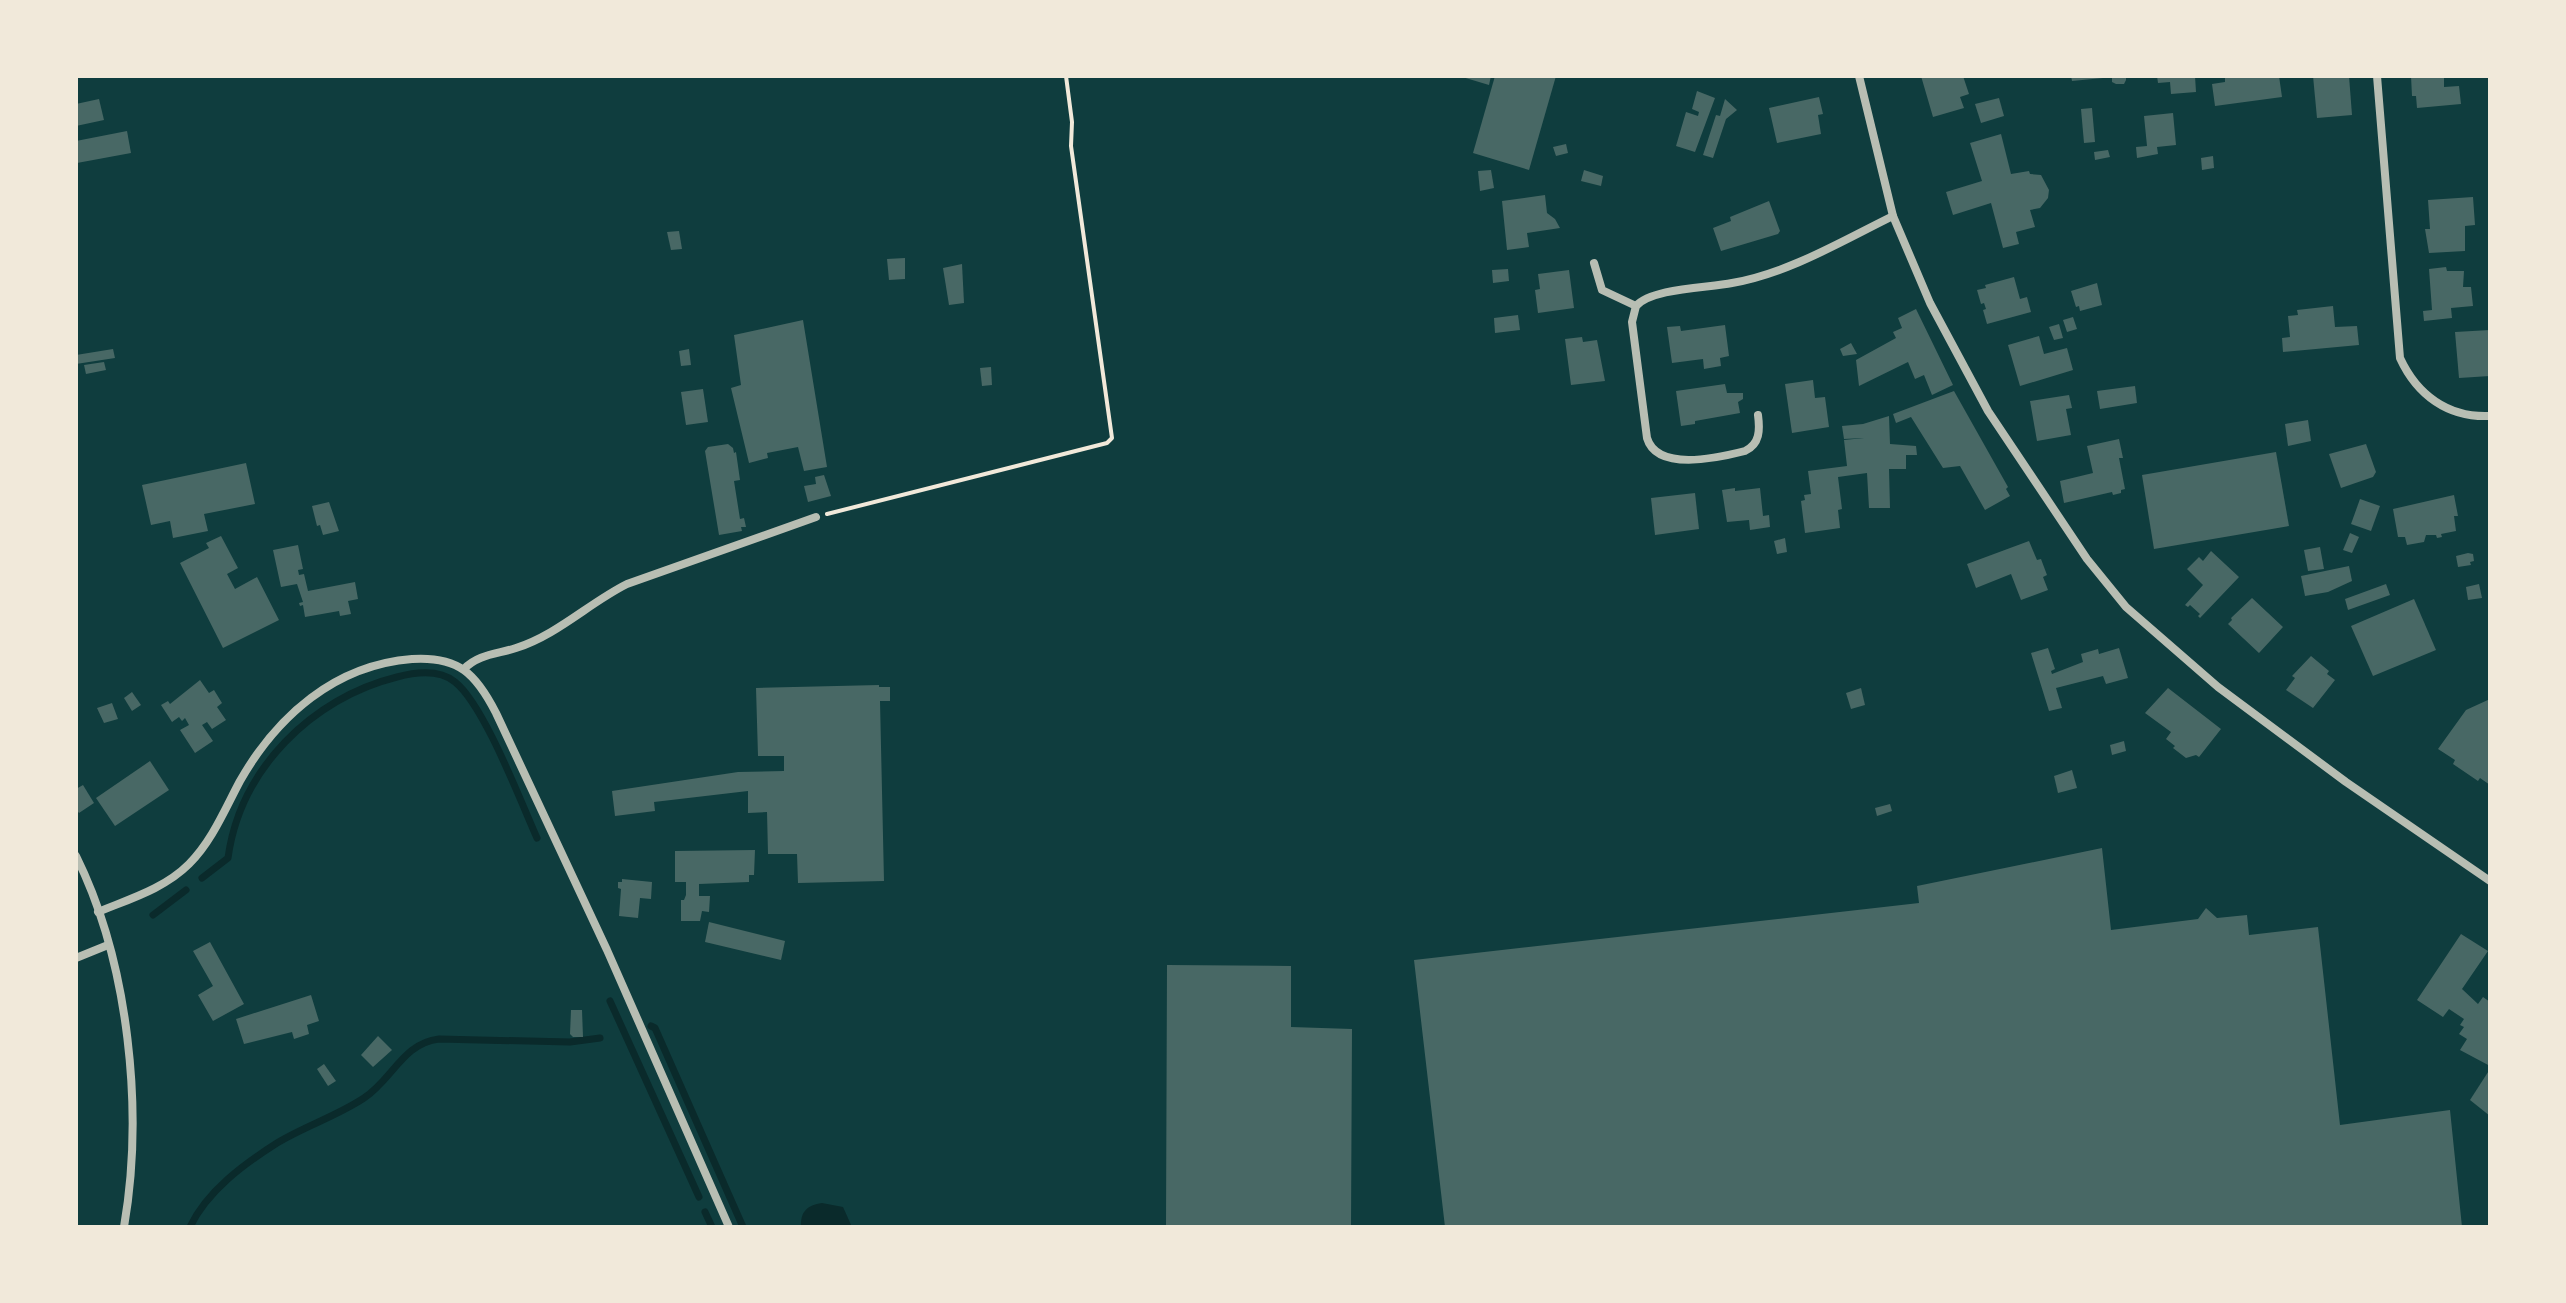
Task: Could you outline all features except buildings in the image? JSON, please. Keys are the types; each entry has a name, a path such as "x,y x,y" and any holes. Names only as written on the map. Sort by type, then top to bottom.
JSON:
{"street":[{"path":"1859,76 1893,216 1930,303 1988,411 2087,559 2126,607 2218,687 2490,881"},
{"path":"2377,76 2400,358 2418,389 2431,400 2463,414 2490,416"},
{"path":"1758,415 1758,438 1745,451 1677,460 1662,457 1654,451 1647,438 1632,327 1636,306 1650,296 1767,274 1893,216"},
{"path":"1594,263 1602,290 1636,306"},
{"path":"464,669 480,658 544,636 598,599 635,581 816,517"},
{"path":"98,912 168,881 191,862 268,738 294,711 328,686 366,668 401,661 441,660 464,669 481,686 496,713 607,950 729,1227"},
{"path":"76,856 86,876 108,945 127,1030 131,1072 131,1166 124,1227"},
{"path":"76,958 108,945"}],"path":[{"path":"816,517 1110,441 1113,430 1071,146 1072,122 1066,76"}],"water":[{"path":"822,1203 843,1207 852,1227 801,1227 806,1210"}],"waterway":[{"path":"202,878 228,858 235,826 248,795 264,767 285,742 309,720 336,702 366,687 412,674 442,675 455,682 466,694 489,731 537,838"},
{"path":"153,915 186,890"},
{"path":"610,1001 699,1197"},
{"path":"651,1026 655,1028 743,1227"},
{"path":"190,1227 216,1190 239,1169 277,1143 364,1098 416,1047 439,1039 570,1042 600,1038"},
{"path":"705,1212 712,1227"}]}
